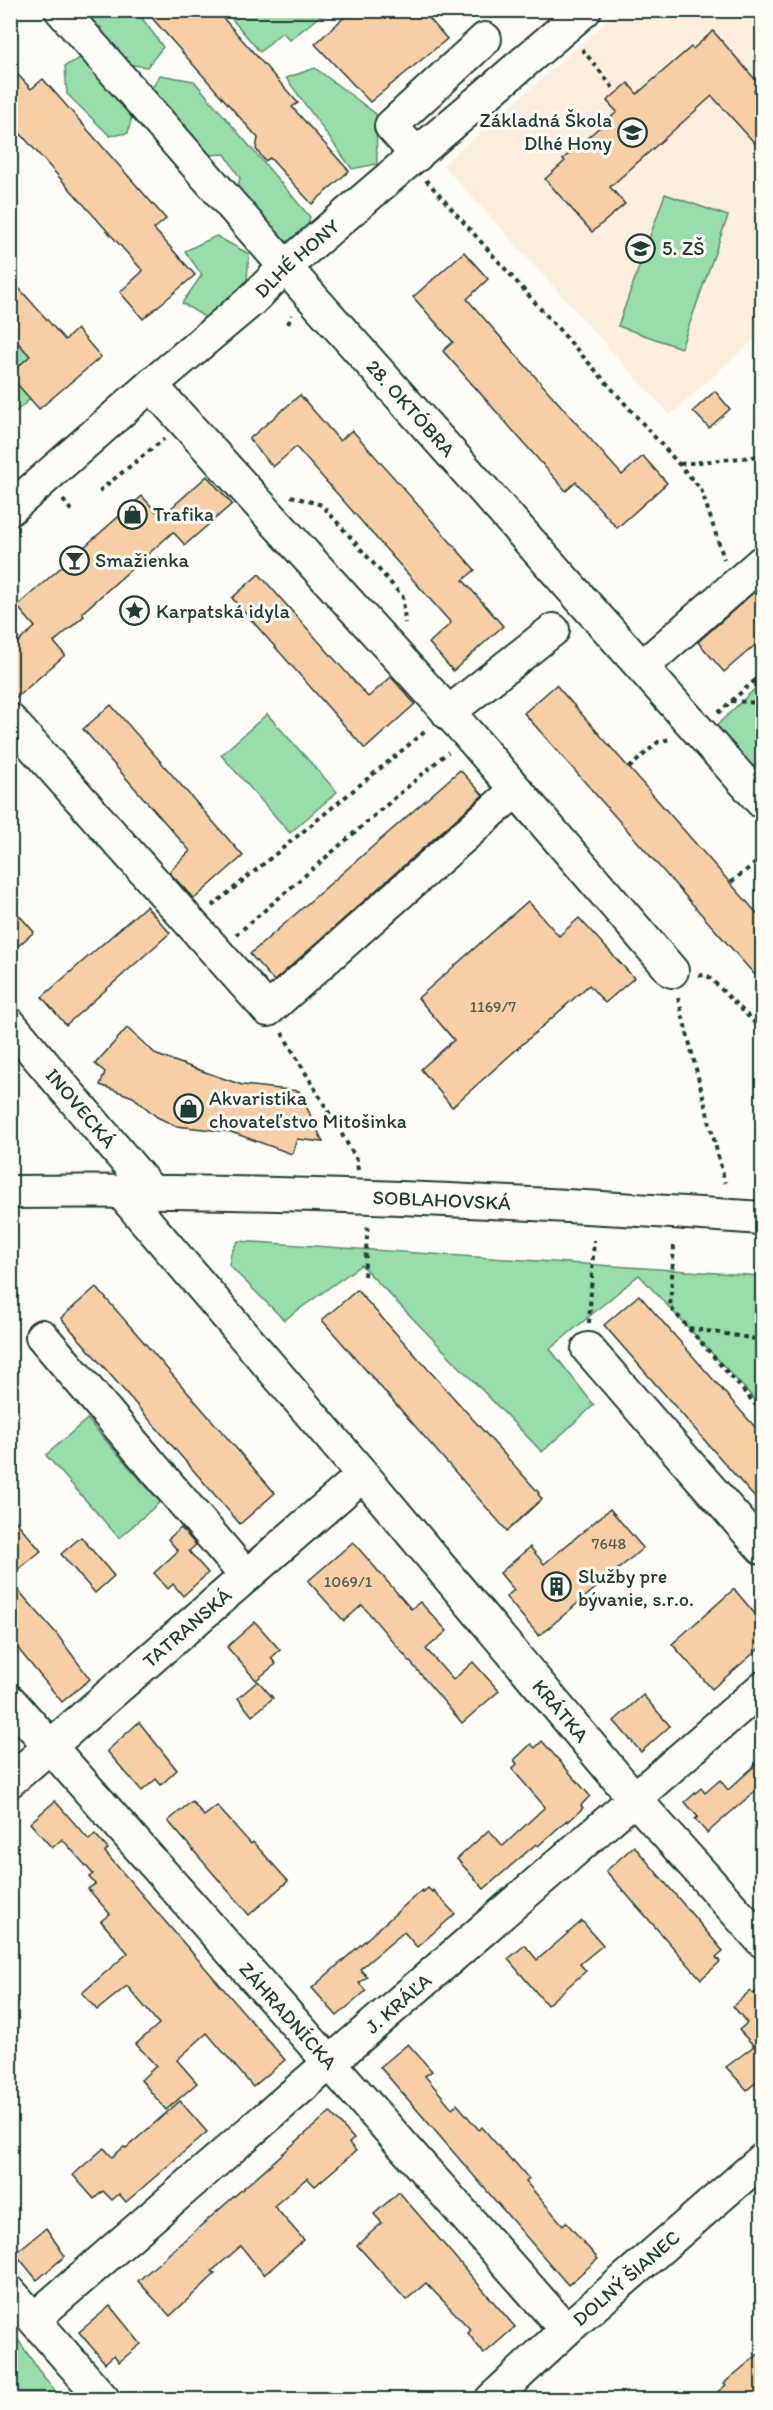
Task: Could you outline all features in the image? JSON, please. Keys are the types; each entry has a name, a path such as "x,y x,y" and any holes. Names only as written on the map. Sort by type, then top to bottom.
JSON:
{"street":[{"name":"28. OKTÓBRA","path":"61,10 285,267 762,802"},
{"name":"DLHÉ HONY","path":"10,510 151,385 252,300 285,267 585,10"},
{"path":"413,158 391,126 485,39"},
{"path":"151,385 458,723 672,971"},
{"path":"642,667 762,562"},
{"path":"458,723 553,630"},
{"path":"10,720 268,1010 516,790"},
{"name":"INOVECKÁ","path":"10,1024 136,1192"},
{"name":"SOBLAHOVSKÁ","path":"10,1191 363,1195 615,1207 762,1218"},
{"path":"136,1192 363,1475"},
{"path":"42,1336 246,1576"},
{"path":"588,1350 762,1548"},
{"name":"TATRANSKÁ","path":"10,1781 363,1475"},
{"name":"KRÁTKA","path":"363,1475 634,1798 762,1941"},
{"name":"J. KRÁĽA","path":"34,2319 762,1689"},
{"name":"ZÁHRADNÍCKA","path":"10,1701 567,2330"},
{"name":"DOLNÝ ŠIANEC","path":"490,2400 762,2160"},
{"path":"10,2292 104,2400"}],"path":[{"path":"583,51 614,89"},
{"path":"413,158 701,489 733,588"},
{"path":"99,491 185,421"},
{"path":"679,464 762,456"},
{"path":"281,493 322,505 404,597 409,669"},
{"path":"731,701 762,703"},
{"path":"192,923 458,723"},
{"path":"217,951 458,723"},
{"path":"730,882 762,858"},
{"path":"725,1183 672,971 708,976 762,1030"},
{"path":"268,1010 357,1160"},
{"path":"364,1276 367,1218"},
{"path":"588,1350 594,1240"},
{"path":"674,1246 670,1307 762,1412"},
{"path":"689,1328 762,1340"}],"shaded area":[{"name":"5. ZŠ","path":"619,11 762,11 762,332 670,415 443,165"}],"green space":[{"path":"76,11 137,11 163,47 147,67 113,62 101,27 79,25"},
{"path":"225,11 326,11 290,40 282,32 260,52"},
{"path":"86,55 132,115 128,133 110,136 67,94 65,66"},
{"path":"315,68 376,114 377,164 352,169 286,78"},
{"path":"160,75 194,81 310,217 304,240 279,250 234,199 240,178 225,154 196,156 186,125 146,98"},
{"path":"665,194 728,216 681,348 618,326"},
{"path":"216,236 249,254 247,280 211,321 182,303 202,275 185,251"},
{"path":"10,325 57,375 11,416 10,416"},
{"path":"762,682 762,780 716,726"},
{"path":"267,714 337,792 290,833 221,755"},
{"path":"238,1241 762,1276 762,1407 639,1275 550,1349 594,1405 542,1452 361,1265 284,1320 229,1265 231,1253"},
{"path":"87,1419 160,1502 119,1538 46,1455"},
{"path":"10,2328 40,2372 62,2399 11,2399"}],"building":[{"path":"145,10 216,10 298,103 292,107 349,171 312,204 270,158 265,161 256,149 258,138"},
{"path":"352,10 422,10 447,39 370,102 315,44"},
{"name":"Základná Škola Dlhé Hony","path":"713,31 760,85 754,90 762,100 762,151 712,96 610,187 625,204 592,232 545,179 565,161 563,159 617,112 607,101 628,83 637,94"},
{"path":"10,66 31,89 43,79 166,219 154,229 195,275 143,319 120,292 143,271 10,122"},
{"path":"464,252 488,279 467,299 517,356 622,475 643,456 667,483 617,528 576,482 566,491 443,351 453,342 413,297"},
{"path":"10,278 65,340 77,329 101,357 39,409 10,376 30,356 10,334"},
{"path":"715,391 730,409 709,428 693,411"},
{"path":"300,395 340,441 352,430 475,570 463,580 503,626 453,671 429,643 451,623 296,447 273,467 249,439"},
{"path":"207,476 232,504 185,545 173,532 82,613 84,616 54,642 65,655 10,703 10,649 35,627 17,606 142,496 161,517"},
{"path":"259,574 368,697 391,677 415,704 365,749 232,598"},
{"path":"762,585 762,639 724,672 698,642"},
{"path":"556,685 762,919 762,983 524,713"},
{"path":"111,705 243,856 194,899 169,872 190,851 83,729"},
{"path":"460,770 483,795 274,981 250,954"},
{"path":"528,901 559,936 579,918 634,978 605,1003 589,985 452,1107 421,1069 454,1040 418,998"},
{"path":"10,905 34,932 10,953"},
{"path":"146,906 170,933 66,1025 42,997"},
{"path":"127,1028 157,1055 242,1085 299,1091 323,1142 297,1139 292,1154 231,1132 176,1126 157,1117 133,1097 100,1085 105,1072 95,1064"},
{"path":"96,1287 275,1493 240,1524 61,1318"},
{"path":"357,1290 539,1493 542,1499 507,1531 322,1320"},
{"path":"639,1295 762,1435 762,1506 604,1325"},
{"path":"610,1509 643,1548 539,1636 506,1597 514,1590 500,1573 530,1547 544,1564"},
{"path":"10,1514 41,1551 10,1576"},
{"path":"181,1528 196,1545 189,1551 208,1573 183,1596 173,1584 168,1589 154,1573 178,1551 168,1539"},
{"path":"81,1537 114,1576 95,1593 61,1554"},
{"path":"353,1542 411,1609 420,1602 447,1631 426,1649 453,1680 473,1662 499,1691 462,1723 362,1605 344,1621 308,1581"},
{"path":"10,1581 56,1633 90,1679 62,1702 10,1639"},
{"path":"734,1589 762,1622 762,1646 712,1689 672,1644"},
{"path":"255,1622 280,1650 271,1658 276,1664 256,1680 227,1647"},
{"path":"258,1681 273,1698 252,1716 238,1698"},
{"path":"643,1695 670,1726 641,1752 614,1721"},
{"path":"139,1722 177,1770 161,1785 156,1779 142,1791 107,1751"},
{"path":"542,1741 590,1796 581,1805 583,1808 568,1822 567,1820 538,1846 536,1844 484,1889 457,1859 489,1830 503,1846 545,1807 512,1769 517,1764 514,1760 531,1744 535,1748"},
{"path":"762,1759 762,1785 707,1833 695,1819 698,1817 685,1802 701,1788 705,1793 720,1780 728,1790"},
{"path":"55,1801 89,1840 95,1834 108,1849 105,1852 285,2060 253,2087 207,2033 177,2060 197,2083 166,2110 141,2080 156,2066 136,2044 159,2024 127,1986 97,2010 82,1993 128,1953 101,1921 110,1914 88,1889 95,1884 89,1877 93,1874 62,1839 52,1848 30,1823"},
{"path":"192,1801 204,1816 217,1806 288,1881 249,1915 168,1821"},
{"path":"634,1846 723,1951 716,1957 720,1962 701,1979 606,1871"},
{"path":"428,1888 432,1892 433,1890 455,1914 417,1947 404,1932 360,1969 367,1977 359,1983 366,1991 337,2016 312,1988 422,1890 423,1892"},
{"path":"582,1921 603,1945 580,1964 586,1971 547,2005 508,1959 525,1945 537,1960"},
{"path":"762,1987 762,2077 747,2090 726,2067 754,2046 739,2030 747,2023 733,2006 750,1991 753,1994"},
{"path":"408,2044 432,2071 425,2076 452,2108 457,2104 479,2130 482,2127 529,2179 526,2182 563,2225 566,2222 598,2259 568,2285 380,2067"},
{"path":"180,2101 207,2132 126,2202 119,2194 112,2200 103,2191 94,2199 73,2175 104,2148 112,2157 124,2147 126,2148"},
{"path":"330,2112 354,2139 349,2143 356,2151 315,2186 307,2178 274,2206 304,2240 264,2275 241,2246 212,2271 215,2274 170,2316 138,2281"},
{"path":"399,2192 515,2327 484,2354 468,2333 471,2330 426,2283 406,2300 357,2245 382,2223 374,2214"},
{"path":"46,2228 65,2256 37,2280 15,2253"},
{"path":"110,2306 141,2344 119,2362 114,2355 105,2363 79,2332"},
{"path":"762,2351 762,2400 708,2400 726,2385 724,2383"}],"place":[{"name":"Základná Škola Dlhé Hony","path":"633,132"},
{"name":"5. ZŠ","path":"641,248"},
{"name":"Trafika","path":"132,514"},
{"name":"Smažienka","path":"74,560"},
{"name":"Karpatská idyla","path":"135,611"},
{"name":"Akvaristika chovateľstvo Mitošinka","path":"188,1109"},
{"name":"Služby pre bývanie, s.r.o.","path":"557,1587"}]}
